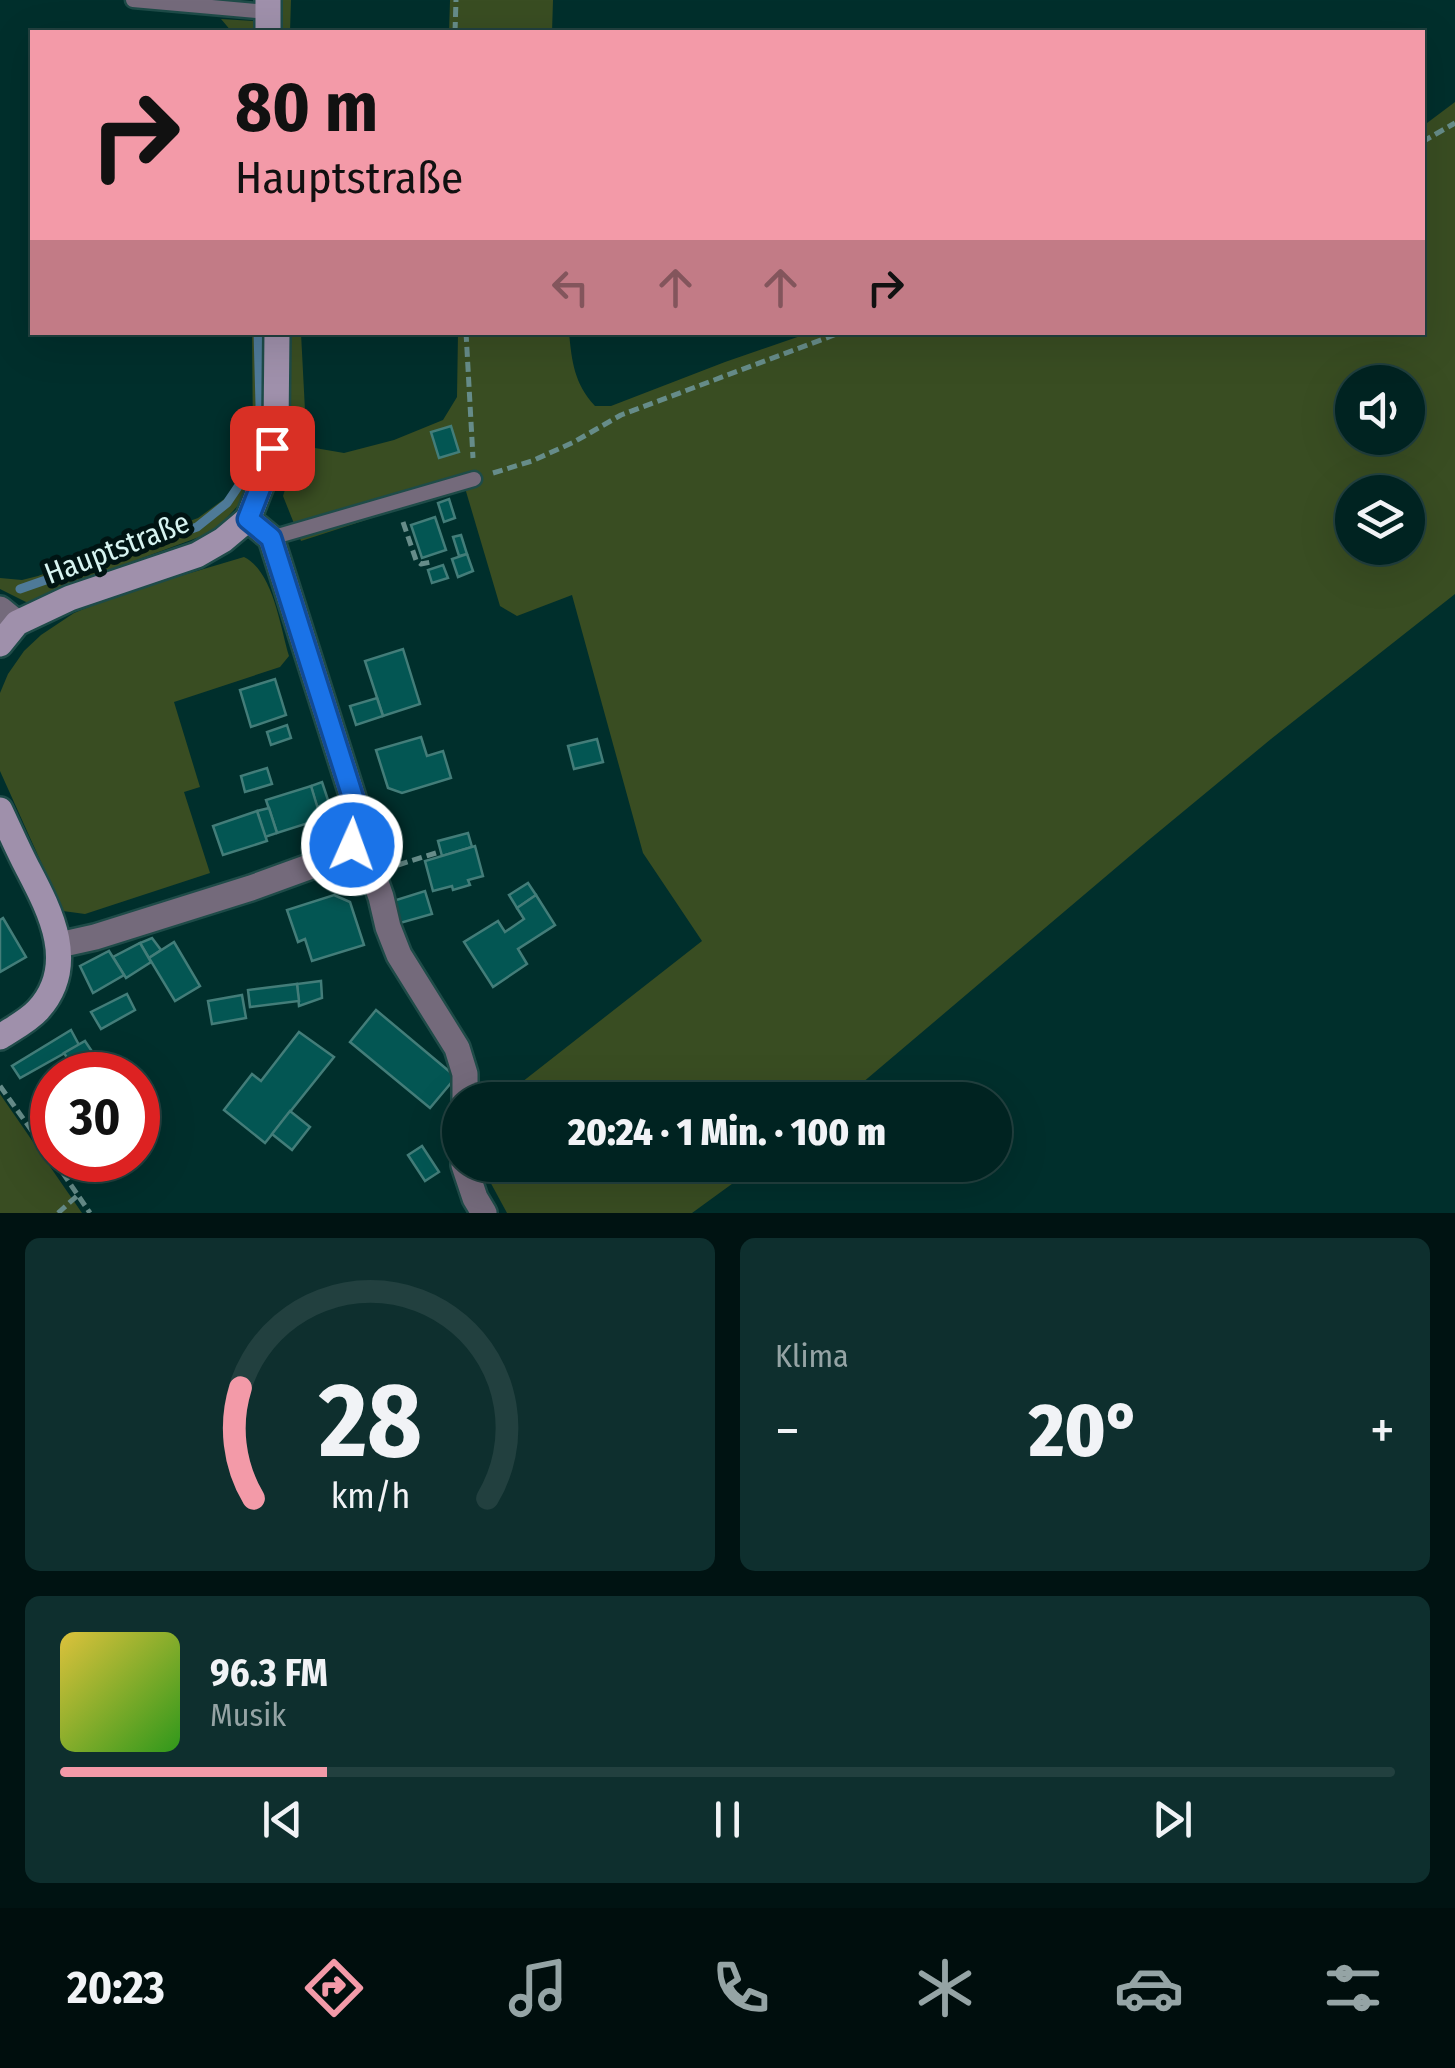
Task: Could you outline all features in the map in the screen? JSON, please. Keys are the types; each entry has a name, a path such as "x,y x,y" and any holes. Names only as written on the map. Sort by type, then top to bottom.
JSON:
{"street":[{"path":"59,945 251,888 338,856 352,845 362,826 271,538 248,519 268,468 276,428 277,335"},
{"name":"Hauptstraße","path":"6,625 70,598 197,555 248,519"},
{"path":"0,810 50,912 59,945 56,975 44,1004 36,1014 0,1037"},
{"path":"352,845 368,860 399,954 457,1048 465,1082"},
{"path":"470,1182 484,1213"}],"lane":[{"path":"133,0 268,15"},
{"path":"271,538 474,479"}],"path":[{"path":"455,30 456,0"},
{"path":"1425,140 1455,123"},
{"path":"466,335 474,479 532,461 621,415 834,335"},
{"path":"397,501 416,560 420,564 431,562"},
{"path":"324,809 328,820"},
{"path":"391,856 397,866 436,853"},
{"path":"0,1086 30,1127"},
{"path":"69,1182 90,1213"},
{"path":"58,1213 78,1195"}],"green space":[{"path":"255,0 291,0 290,30 230,30 221,19 254,21"},
{"path":"450,0 553,0 552,30 449,30"},
{"path":"1455,102 1455,594 1271,739 863,1082 522,1082 702,941 643,853 572,595 517,616 500,606 465,488 301,541 283,496 296,455 264,445 243,500 223,522 202,536 77,582 30,604 0,589 0,578 22,580 38,576 198,518 227,497 245,468 253,441 252,335 301,335 306,430 315,448 344,453 394,440 443,420 457,397 458,335 569,335 582,389 595,406 611,406 803,335 1425,335 1425,124"},
{"path":"244,557 254,564 269,587 289,656 280,667 174,702 200,787 184,792 210,873 85,914 63,911 0,771 0,693 8,674 41,635 74,613 123,593"},
{"path":"0,1094 30,1138 30,1182 61,1182 82,1213 0,1213"},
{"path":"490,1182 735,1182 692,1213 507,1213"}],"building":[{"path":"451,426 459,452 439,458 431,432"},
{"path":"449,499 455,518 444,522 438,503"},
{"path":"435,517 446,550 422,558 411,525"},
{"path":"461,535 467,554 459,556 453,537"},
{"path":"467,554 473,571 458,577 452,559"},
{"path":"443,565 448,578 432,583 428,570"},
{"path":"403,649 420,704 383,716 365,661"},
{"path":"275,679 286,715 251,727 240,690"},
{"path":"377,698 383,716 356,725 350,706"},
{"path":"287,725 291,738 271,745 267,732"},
{"path":"421,737 427,756 443,751 451,778 402,793 388,788 376,750"},
{"path":"597,739 603,762 574,769 568,746"},
{"path":"267,768 272,784 245,792 241,776"},
{"path":"322,782 329,803 317,807 311,786"},
{"path":"311,786 321,819 277,833 266,800"},
{"path":"269,808 277,833 265,837 257,811"},
{"path":"257,811 267,841 223,855 213,826"},
{"path":"468,833 472,847 442,856 438,841"},
{"path":"475,846 483,876 468,880 470,885 433,891 425,861"},
{"path":"528,883 536,895 517,908 509,895"},
{"path":"425,891 432,914 400,923 393,901"},
{"path":"334,895 350,902 364,945 312,961 305,939 298,942 287,910"},
{"path":"536,895 555,925 518,949 527,964 493,987 464,942 498,921 505,932 524,919 517,908"},
{"path":"3,918 26,957 0,972 0,920"},
{"path":"152,938 161,950 149,958 140,943"},
{"path":"174,942 200,986 175,1001 149,958"},
{"path":"140,943 151,962 126,978 113,957"},
{"path":"109,951 124,975 93,993 80,966"},
{"path":"321,981 322,998 299,1006 297,984"},
{"path":"297,984 299,1001 250,1007 248,990"},
{"path":"127,994 135,1010 101,1029 91,1012"},
{"path":"242,995 246,1018 212,1024 208,1001"},
{"path":"376,1010 456,1077 452,1082 442,1082 442,1094 430,1108 350,1042"},
{"path":"71,1030 79,1045 66,1052 35,1052"},
{"path":"299,1032 334,1057 265,1143 224,1110 252,1074 261,1081"},
{"path":"85,1041 92,1052 66,1052"},
{"path":"30,1055 30,1072 20,1078 12,1066"},
{"path":"290,1111 310,1127 292,1150 272,1134"},
{"path":"422,1146 439,1172 425,1181 408,1155"}],"waterway":[{"path":"20,589 197,527 227,503 248,472 258,432 258,335"}],"route":[{"path":"272,448 248,519 271,538 362,826 352,845"}]}
